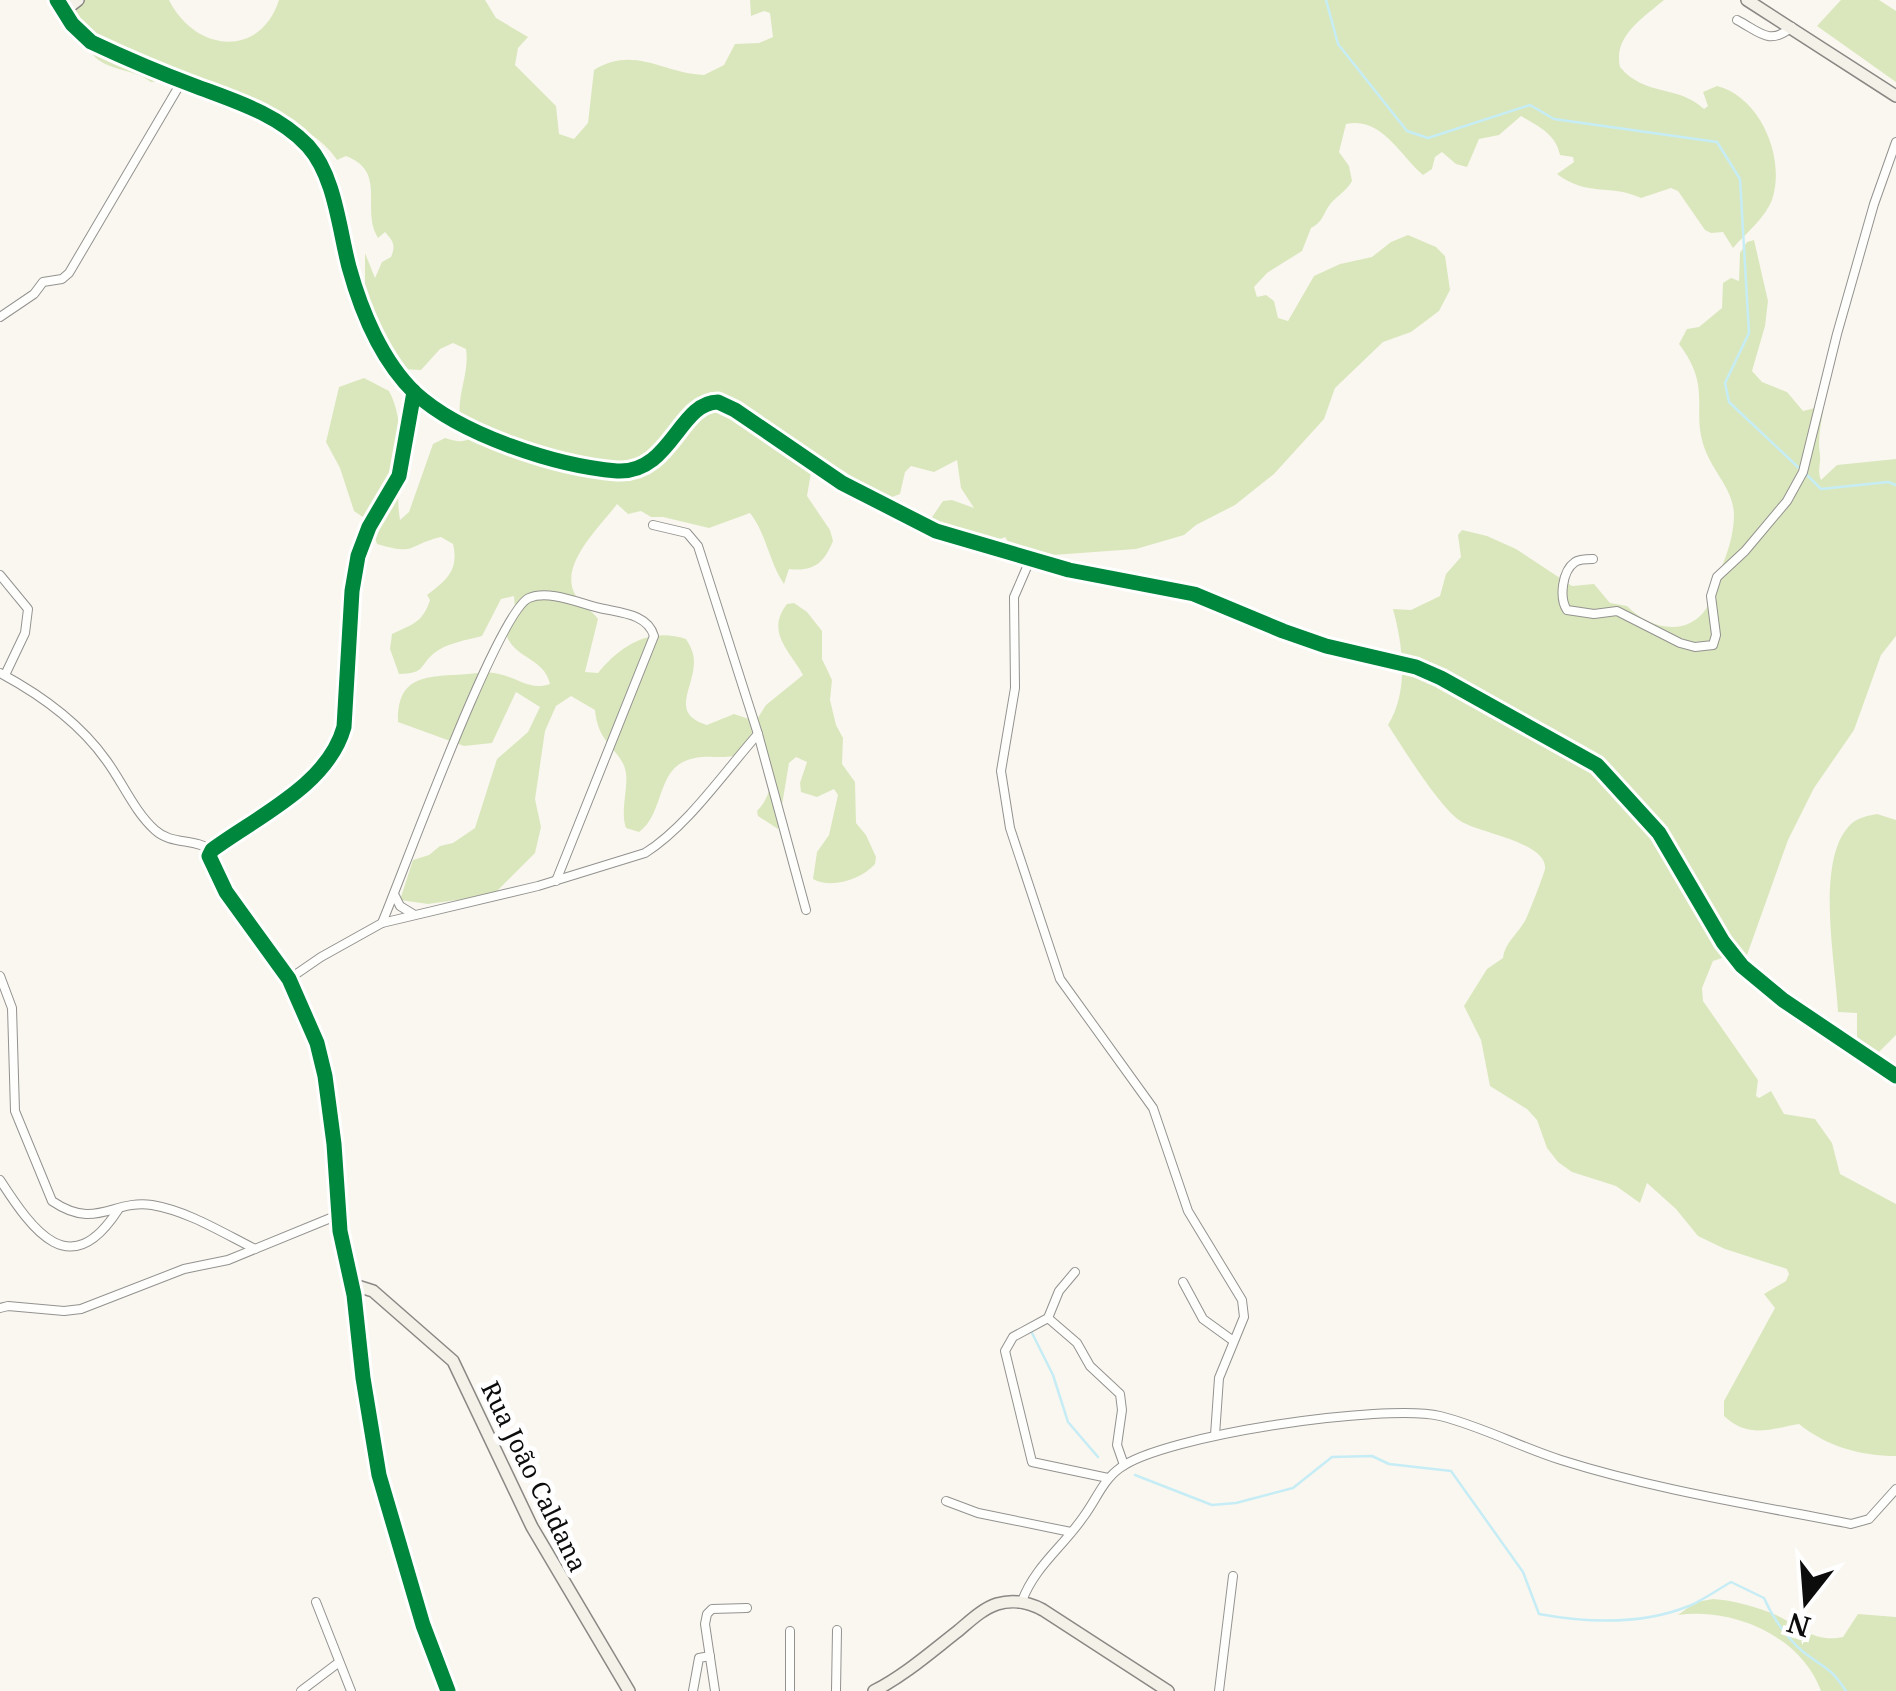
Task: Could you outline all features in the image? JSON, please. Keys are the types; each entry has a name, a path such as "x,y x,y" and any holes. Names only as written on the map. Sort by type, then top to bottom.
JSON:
{"street":[{"path":"78,0 60,6 91,42 252,108 282,124 308,146 326,177 356,296 390,359 414,392 443,413 535,455 629,471 649,464 700,408 712,402 724,404 842,483 936,530 1030,560 1194,594 1326,646 1416,667 1598,766 1659,833 1723,942 1742,966 1783,1000 1896,1076"},
{"path":"1748,0 1855,73 1896,96"},
{"path":"1737,20 1776,38 1792,27"},
{"path":"0,317 34,294 44,282 62,279 69,273 182,81"},
{"path":"1593,559 1571,566 1562,590 1562,603 1567,610 1624,613 1695,648 1713,645 1716,634 1711,596 1718,577 1787,500 1803,472 1837,334 1896,142"},
{"path":"414,392 399,476 368,528 358,556 352,591 344,727 339,746 306,783 212,850 209,862 289,979 309,1022 326,1076 338,1215 353,1290 379,1475 422,1625 448,1691"},
{"path":"653,526 687,533 698,546 758,734 806,910"},
{"path":"1030,560 1014,597 1015,688 1001,771 1010,828 1060,979 1153,1108 1188,1211 1242,1300 1244,1317 1219,1378 1215,1435"},
{"path":"0,574 28,609 25,633 2,674 63,713 86,734 144,820 157,832 212,850"},
{"path":"382,923 494,653 519,605 534,596 630,614 644,620 654,636 556,881"},
{"path":"289,979 382,923 556,881 645,853 660,843 758,734"},
{"path":"394,894 400,906 412,914"},
{"path":"0,976 12,1008 15,1111 52,1201 76,1213 95,1215 134,1204 162,1207 256,1249"},
{"path":"0,1180 42,1236 70,1246 88,1245 118,1210"},
{"path":"0,1308 80,1308 130,1287 256,1249 338,1215"},
{"path":"1075,1272 1059,1291 1048,1318 1014,1337 1006,1346 1028,1457 1038,1464 1108,1478"},
{"path":"1183,1282 1203,1319 1232,1340"},
{"name":"Rua João Caldana","path":"353,1290 364,1286 381,1298 453,1361 532,1528 629,1691"},
{"path":"1048,1318 1072,1337 1090,1366 1120,1394 1117,1445 1124,1464"},
{"path":"1022,1602 1034,1575 1071,1532 1108,1478 1124,1464 1215,1435 1354,1416 1439,1416 1559,1460 1654,1486 1851,1524 1868,1520 1896,1489"},
{"path":"946,1501 978,1513 1071,1532"},
{"path":"1219,1691 1233,1576"},
{"path":"316,1602 351,1691"},
{"path":"874,1691 906,1673 980,1612 996,1604 1022,1602 1043,1610 1168,1691"},
{"path":"715,1691 705,1624 709,1610 747,1608"},
{"path":"836,1691 838,1630"},
{"path":"790,1631 790,1691"},
{"path":"693,1691 696,1662 710,1656"},
{"path":"301,1691 338,1663"}],"green space":[{"path":"78,0 169,0 194,30 227,42 243,40 257,32 270,19 279,0 485,0 496,18 528,37 518,48 515,65 556,106 559,134 574,139 588,123 594,70 609,63 636,60 704,75 724,65 735,44 759,43 773,37 770,13 751,16 750,0 1664,0 1625,37 1620,67 1640,83 1683,96 1704,109 1708,106 1703,92 1717,86 1733,92 1757,116 1766,132 1775,166 1775,184 1765,213 1733,248 1723,232 1705,230 1678,191 1671,188 1641,198 1568,181 1557,174 1574,162 1573,157 1560,155 1550,136 1521,116 1499,135 1479,139 1467,167 1456,164 1442,152 1435,157 1432,169 1423,175 1379,131 1358,123 1346,124 1339,152 1349,166 1352,181 1311,228 1302,251 1267,273 1254,287 1257,297 1266,295 1274,301 1278,318 1288,321 1314,276 1340,264 1372,257 1408,235 1436,247 1445,256 1450,290 1439,311 1411,332 1383,342 1335,388 1324,419 1274,474 1235,505 1184,535 1136,549 1053,555 1025,567 1005,537 998,540 999,553 980,554 928,523 943,501 974,508 961,488 957,460 934,472 911,466 905,472 900,494 892,497 871,489 835,466 813,461 807,496 833,541 817,564 789,569 784,584 750,513 709,528 651,517 641,511 628,514 617,504 583,547 572,572 576,596 598,619 585,672 598,673 616,654 648,637 686,639 694,662 686,699 689,714 707,725 734,714 754,724 766,705 803,675 782,641 778,624 787,604 794,603 822,631 822,659 832,680 830,700 843,738 842,764 855,782 856,823 866,835 876,857 875,864 845,881 828,883 813,879 817,852 829,835 838,795 834,789 817,797 801,792 807,762 796,757 789,763 778,829 758,816 771,784 768,753 759,734 742,753 683,762 669,776 647,825 639,832 626,828 624,765 601,732 595,710 571,696 556,706 545,731 535,799 541,827 535,853 493,895 428,904 400,900 413,860 453,843 475,828 497,759 528,732 540,707 516,692 492,743 464,746 398,722 403,694 409,686 428,678 483,672 530,685 550,684 542,669 507,637 515,610 514,596 501,599 482,636 444,647 417,671 399,674 390,649 392,634 424,614 430,600 427,595 453,568 453,544 441,537 406,549 377,544 370,522 354,511 340,468 326,442 339,387 364,378 389,391 399,422 400,520 409,512 433,444 445,438 468,440 480,431 461,423 466,349 453,343 440,349 421,370 400,369 365,312 365,253 375,278 382,262 391,257 393,246 385,232 378,238 373,227 370,181 359,163 346,156 337,160 323,144 284,119 170,80 151,82 100,61 89,48 96,43 76,19"},
{"path":"1841,0 1879,0 1896,11 1896,82 1817,26"},
{"path":"1754,240 1768,301 1752,371 1762,382 1787,392 1803,411 1815,408 1824,389 1819,439 1821,480 1837,465 1896,459 1896,636 1881,655 1854,730 1814,788 1788,840 1747,955 1733,948 1731,955 1713,961 1702,988 1703,1001 1758,1080 1756,1096 1771,1091 1784,1114 1815,1119 1832,1143 1840,1174 1896,1204 1896,1456 1844,1448 1799,1424 1751,1430 1724,1416 1724,1401 1775,1308 1764,1294 1786,1281 1787,1269 1698,1236 1647,1183 1640,1203 1616,1186 1572,1172 1547,1148 1537,1120 1527,1109 1490,1086 1481,1040 1464,1006 1487,969 1503,958 1526,919 1545,869 1543,860 1525,846 1453,815 1388,725 1399,698 1402,668 1393,609 1411,610 1440,596 1446,574 1461,557 1458,535 1462,530 1516,549 1572,586 1594,584 1610,603 1627,606 1655,624 1688,624 1706,609 1730,545 1734,514 1727,490 1701,437 1696,374 1679,344 1687,329 1699,327 1722,308 1723,283 1731,278 1739,281 1740,253 1747,242"},
{"path":"1877,814 1896,820 1896,1035 1872,1059 1861,1056 1857,1013 1838,1012 1830,889 1839,843 1849,826"},
{"path":"1713,1599 1761,1609 1824,1638 1843,1637 1858,1614 1896,1617 1896,1691 1821,1691 1798,1655 1763,1629 1721,1616 1678,1615 1696,1602"}],"waterway":[{"path":"1326,0 1338,44 1407,131 1428,138 1530,105 1554,119 1717,142 1740,179 1749,333 1725,383 1729,402 1800,469"},
{"path":"1806,474 1821,489 1888,482 1896,485"},
{"path":"1032,1333 1053,1375 1068,1422 1098,1457"},
{"path":"1135,1475 1212,1505 1293,1488 1332,1457 1372,1456 1389,1464 1451,1471 1523,1572 1539,1614 1596,1620 1653,1617 1689,1606 1731,1582 1764,1598 1789,1638 1830,1671 1846,1691"}],"cycle path":[{"path":"57,0 72,24 91,42 255,110 283,125 308,146 330,187 354,284 383,351 415,393 457,422 538,455 617,471 635,469 650,461 693,413 718,402 842,483 936,531 1069,570 1194,594 1326,646 1416,667 1441,678 1597,765 1659,833 1723,942 1742,966 1783,1000 1896,1076"},
{"path":"414,392 399,476 369,527 358,556 352,591 344,727 336,748 289,798 212,850 209,856 226,892 289,979 317,1043 334,1144 340,1231 354,1295 379,1475 423,1625 448,1691"}]}
